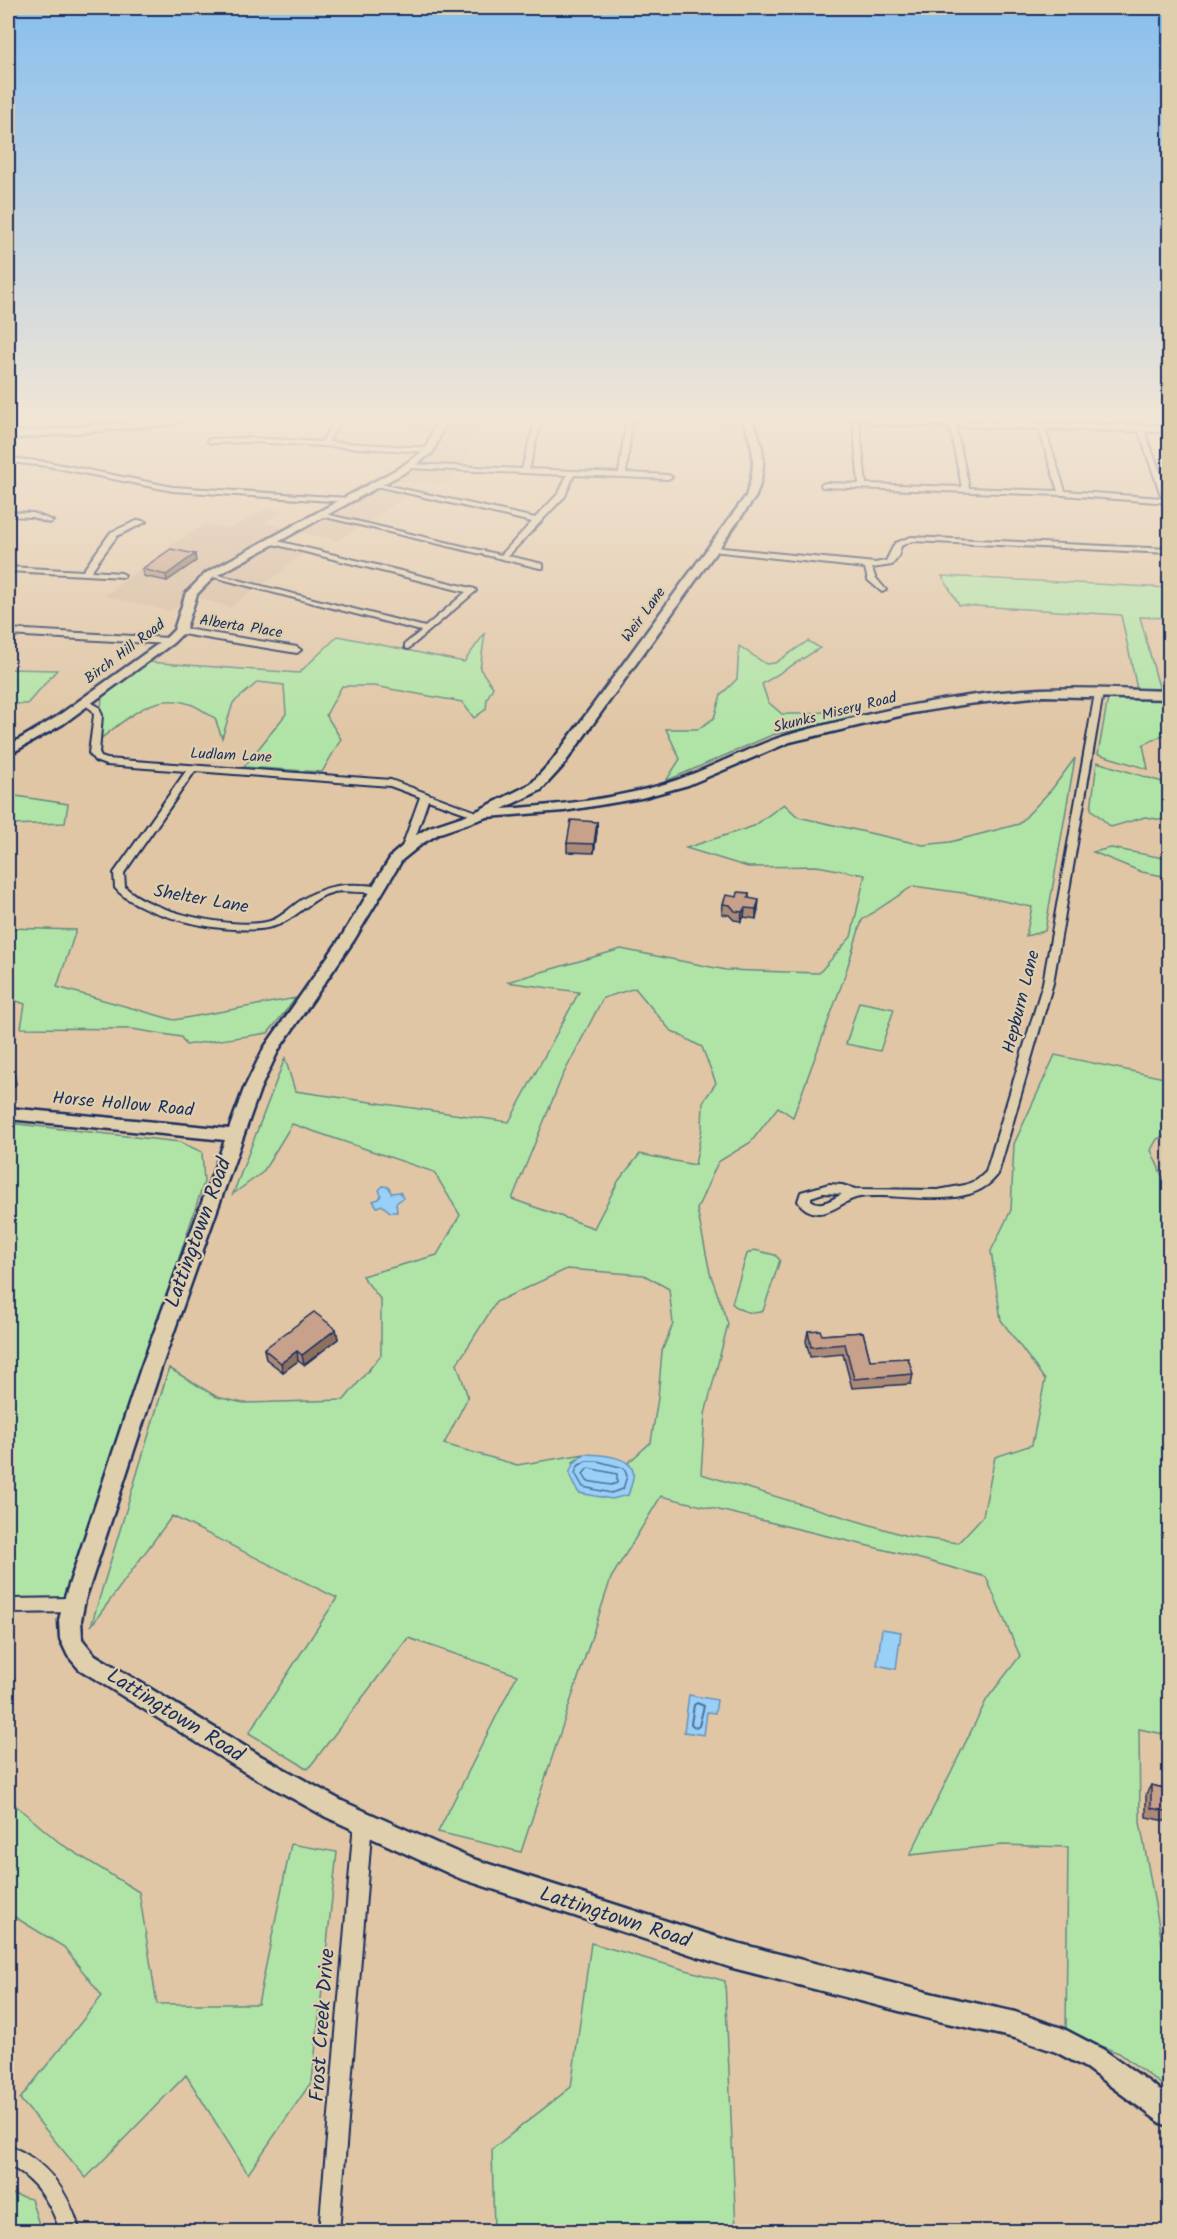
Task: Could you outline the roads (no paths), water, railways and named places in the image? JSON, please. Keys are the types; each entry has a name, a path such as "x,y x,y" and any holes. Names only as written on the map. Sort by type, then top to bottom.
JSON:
{"street":[{"path":"85,573 114,534 134,525"},
{"name":"Birch Hill Road","path":"8,751 38,735 169,641 179,630 192,593 210,575 301,525"},
{"path":"366,525 540,566"},
{"path":"503,557 532,525"},
{"name":"Weir Lane","path":"480,814 536,787 557,764 730,525"},
{"path":"713,549 868,566 891,563 895,559 898,545 911,539 1170,551"},
{"path":"272,541 471,590 471,594 408,646"},
{"path":"868,566 871,579 882,590"},
{"path":"8,569 121,575"},
{"path":"210,575 427,630"},
{"name":"Alberta Place","path":"179,630 297,650"},
{"path":"8,633 169,641"},
{"name":"Hepburn Lane","path":"854,1194 942,1193 966,1190 985,1182 992,1174 1048,983 1099,693"},
{"name":"Skunks Misery Road","path":"480,814 600,803 662,788 780,741 849,724 983,698 1026,694 1170,695"},
{"name":"Ludlam Lane","path":"85,702 96,709 98,715 94,753 98,759 126,765 376,781 402,786 480,814"},
{"name":"Shelter Lane","path":"192,769 119,873 120,888 137,904 168,914 256,926 280,921 308,899 329,888 351,886 378,890"},
{"path":"536,787 547,803 557,808"},
{"path":"407,848 425,796"},
{"name":"Lattingtown Road","path":"480,814 435,830 407,848 397,858 347,940 273,1048 252,1089 151,1368 74,1605 70,1629 74,1646 87,1662 251,1763 334,1809 468,1869 707,1947 934,2007 1015,2025 1062,2042 1104,2065 1170,2114"},
{"name":"Horse Hollow Road","path":"8,1113 234,1135"},
{"path":"8,1606 74,1605"},
{"name":"Frost Creek Drive","path":"329,2232 363,1822"},
{"path":"8,2155 35,2172 57,2196 70,2232"}],"water":[{"path":"383,1186 389,1187 391,1193 400,1192 403,1198 396,1203 397,1212 390,1212 382,1205 377,1207 373,1201 379,1199 381,1195 379,1190"},
{"path":"585,1454 612,1457 626,1462 633,1471 628,1495 612,1499 579,1493 570,1472 574,1463"},
{"path":"882,1629 901,1632 896,1669 877,1665"},
{"path":"689,1695 717,1700 715,1713 707,1712 704,1735 684,1732"}]}
